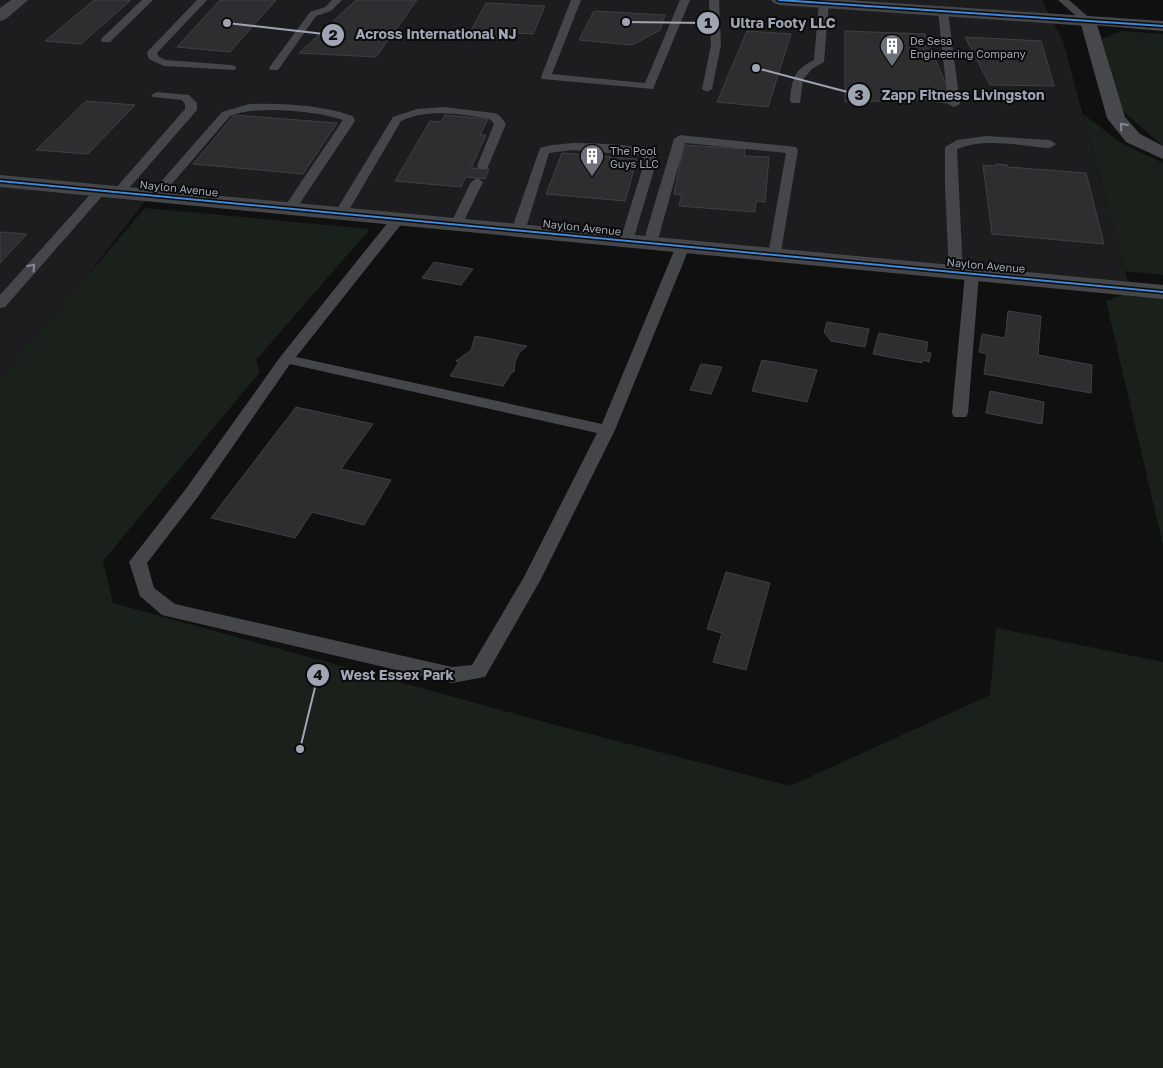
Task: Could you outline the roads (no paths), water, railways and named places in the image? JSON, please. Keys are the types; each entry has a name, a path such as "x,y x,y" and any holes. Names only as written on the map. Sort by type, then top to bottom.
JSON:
{"main road":[{"path":"1088,21 1116,118 1133,138 1163,153"}],"street":[{"path":"0,16 20,0"},
{"path":"779,0 1163,26"},
{"name":"Naylon Avenue","path":"0,181 1163,292"}],"lane":[{"path":"106,40 148,0"},
{"path":"202,0 152,53 154,59 164,63 231,68"},
{"path":"274,68 313,14 328,8 337,0"},
{"path":"576,0 546,77 649,87 685,0"},
{"path":"707,89 716,45 714,0"},
{"path":"1063,0 1088,21"},
{"path":"796,101 798,79 808,67 819,62 824,3"},
{"path":"944,11 954,104"},
{"path":"0,304 191,110 190,103 186,97 157,95"},
{"path":"155,196 226,114 232,111 257,107 334,113 346,116 350,121 289,209"},
{"path":"340,214 397,119 402,115 426,110 494,116 500,124 483,166"},
{"path":"650,243 680,139 792,150 775,255"},
{"path":"960,413 964,273 951,186 951,147 958,143 975,140 1050,144"},
{"path":"518,230 544,151 548,148 560,146 644,152 649,155 651,160 627,241"},
{"path":"456,225 477,182"},
{"path":"398,219 286,359 192,494 138,562 146,592 169,610 452,675 478,672 532,579 607,430 683,246"},
{"path":"286,359 607,430"}],"place":[{"name":"Ultra Footy LLC","path":"626,22"},
{"name":"Across International NJ","path":"227,23"},
{"name":"De Sesa Engineering Company","path":"892,67"},
{"name":"Zapp Fitness Livingston","path":"756,68"},
{"name":"The Pool Guys LLC","path":"592,177"},
{"name":"West Essex Park","path":"300,749"}]}
